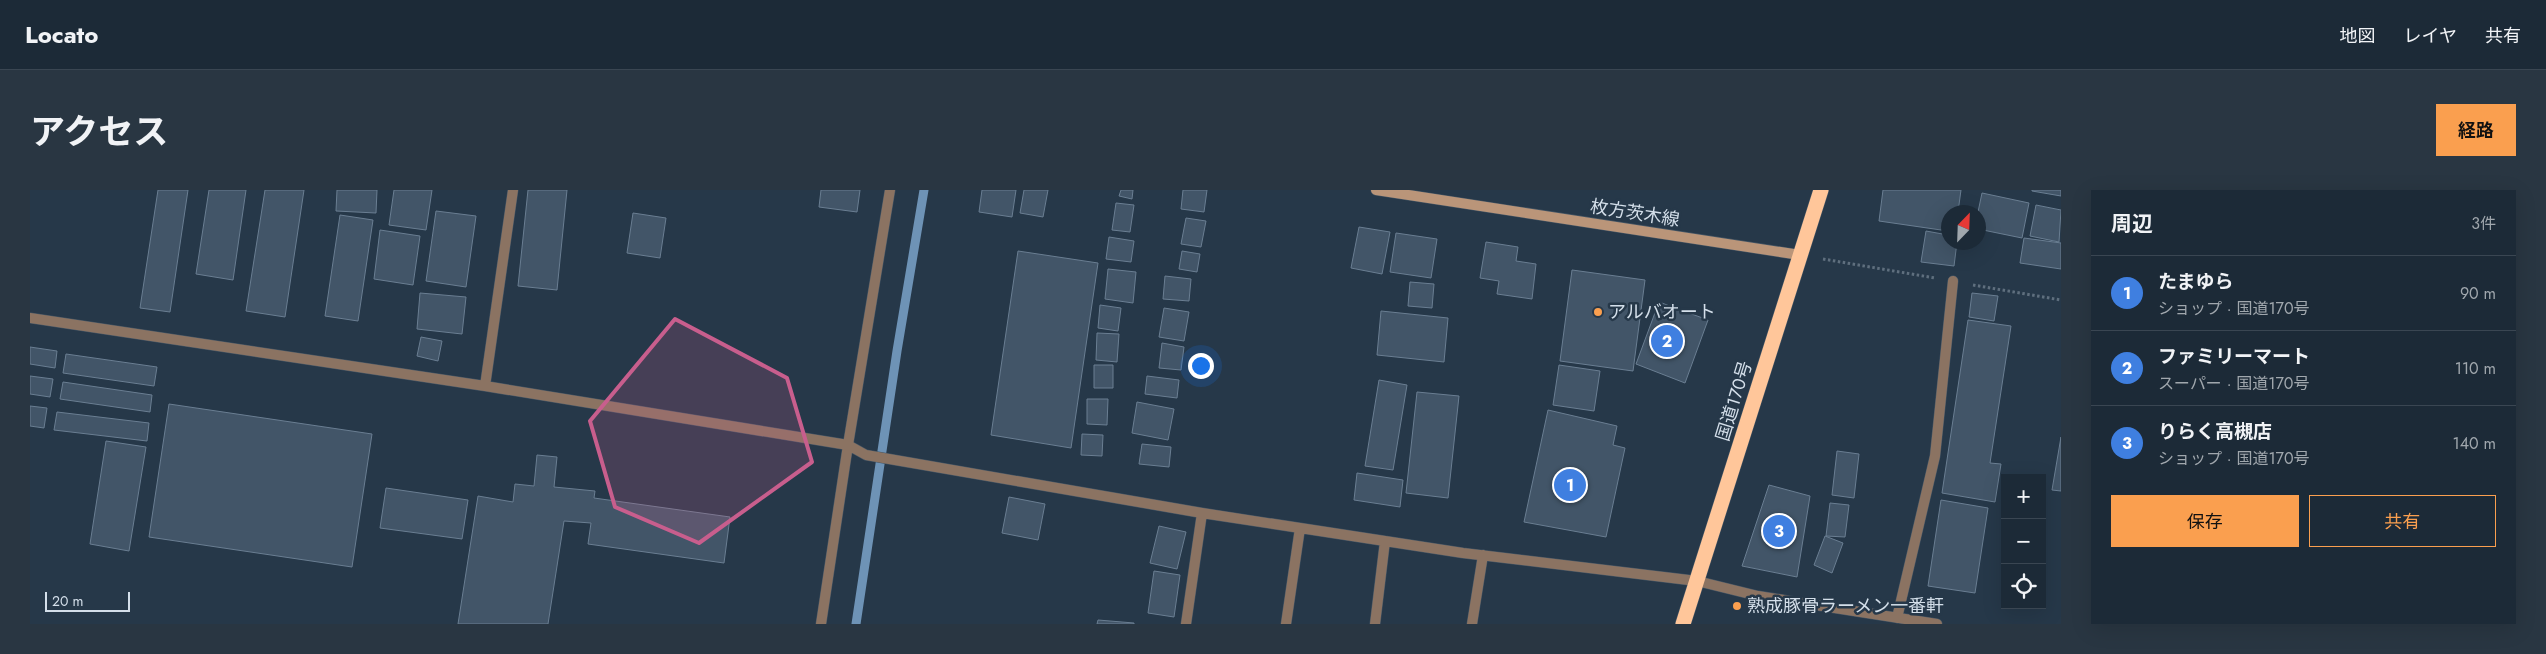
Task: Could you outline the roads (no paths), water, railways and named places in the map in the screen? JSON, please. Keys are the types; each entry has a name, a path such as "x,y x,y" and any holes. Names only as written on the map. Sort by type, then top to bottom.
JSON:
{"highway":[{"name":"国道170号","path":"1683,624 1821,190"}],"main road":[{"name":"枚方茨木線","path":"1376,190 1800,255"}],"street":[{"path":"485,386 513,190"},
{"path":"822,624 848,445 890,190"},
{"path":"1897,618 1935,456 1953,281"},
{"path":"30,318 485,386 848,445 866,455 1202,513 1385,542 1697,581 1758,596 1937,624"},
{"path":"1186,624 1202,513"},
{"path":"1286,624 1300,528"},
{"path":"1374,624 1385,542"},
{"path":"1472,624 1483,555"}],"waterway":[{"path":"856,624 897,351 924,190"}],"place":[{"name":"アルバオート","path":"1598,312"},
{"name":"ファミリーマート","path":"1667,341"},
{"name":"たまゆら","path":"1570,485"},
{"name":"りらく高槻店","path":"1779,531"},
{"name":"熟成豚骨ラーメン一番軒","path":"1737,606"}]}
